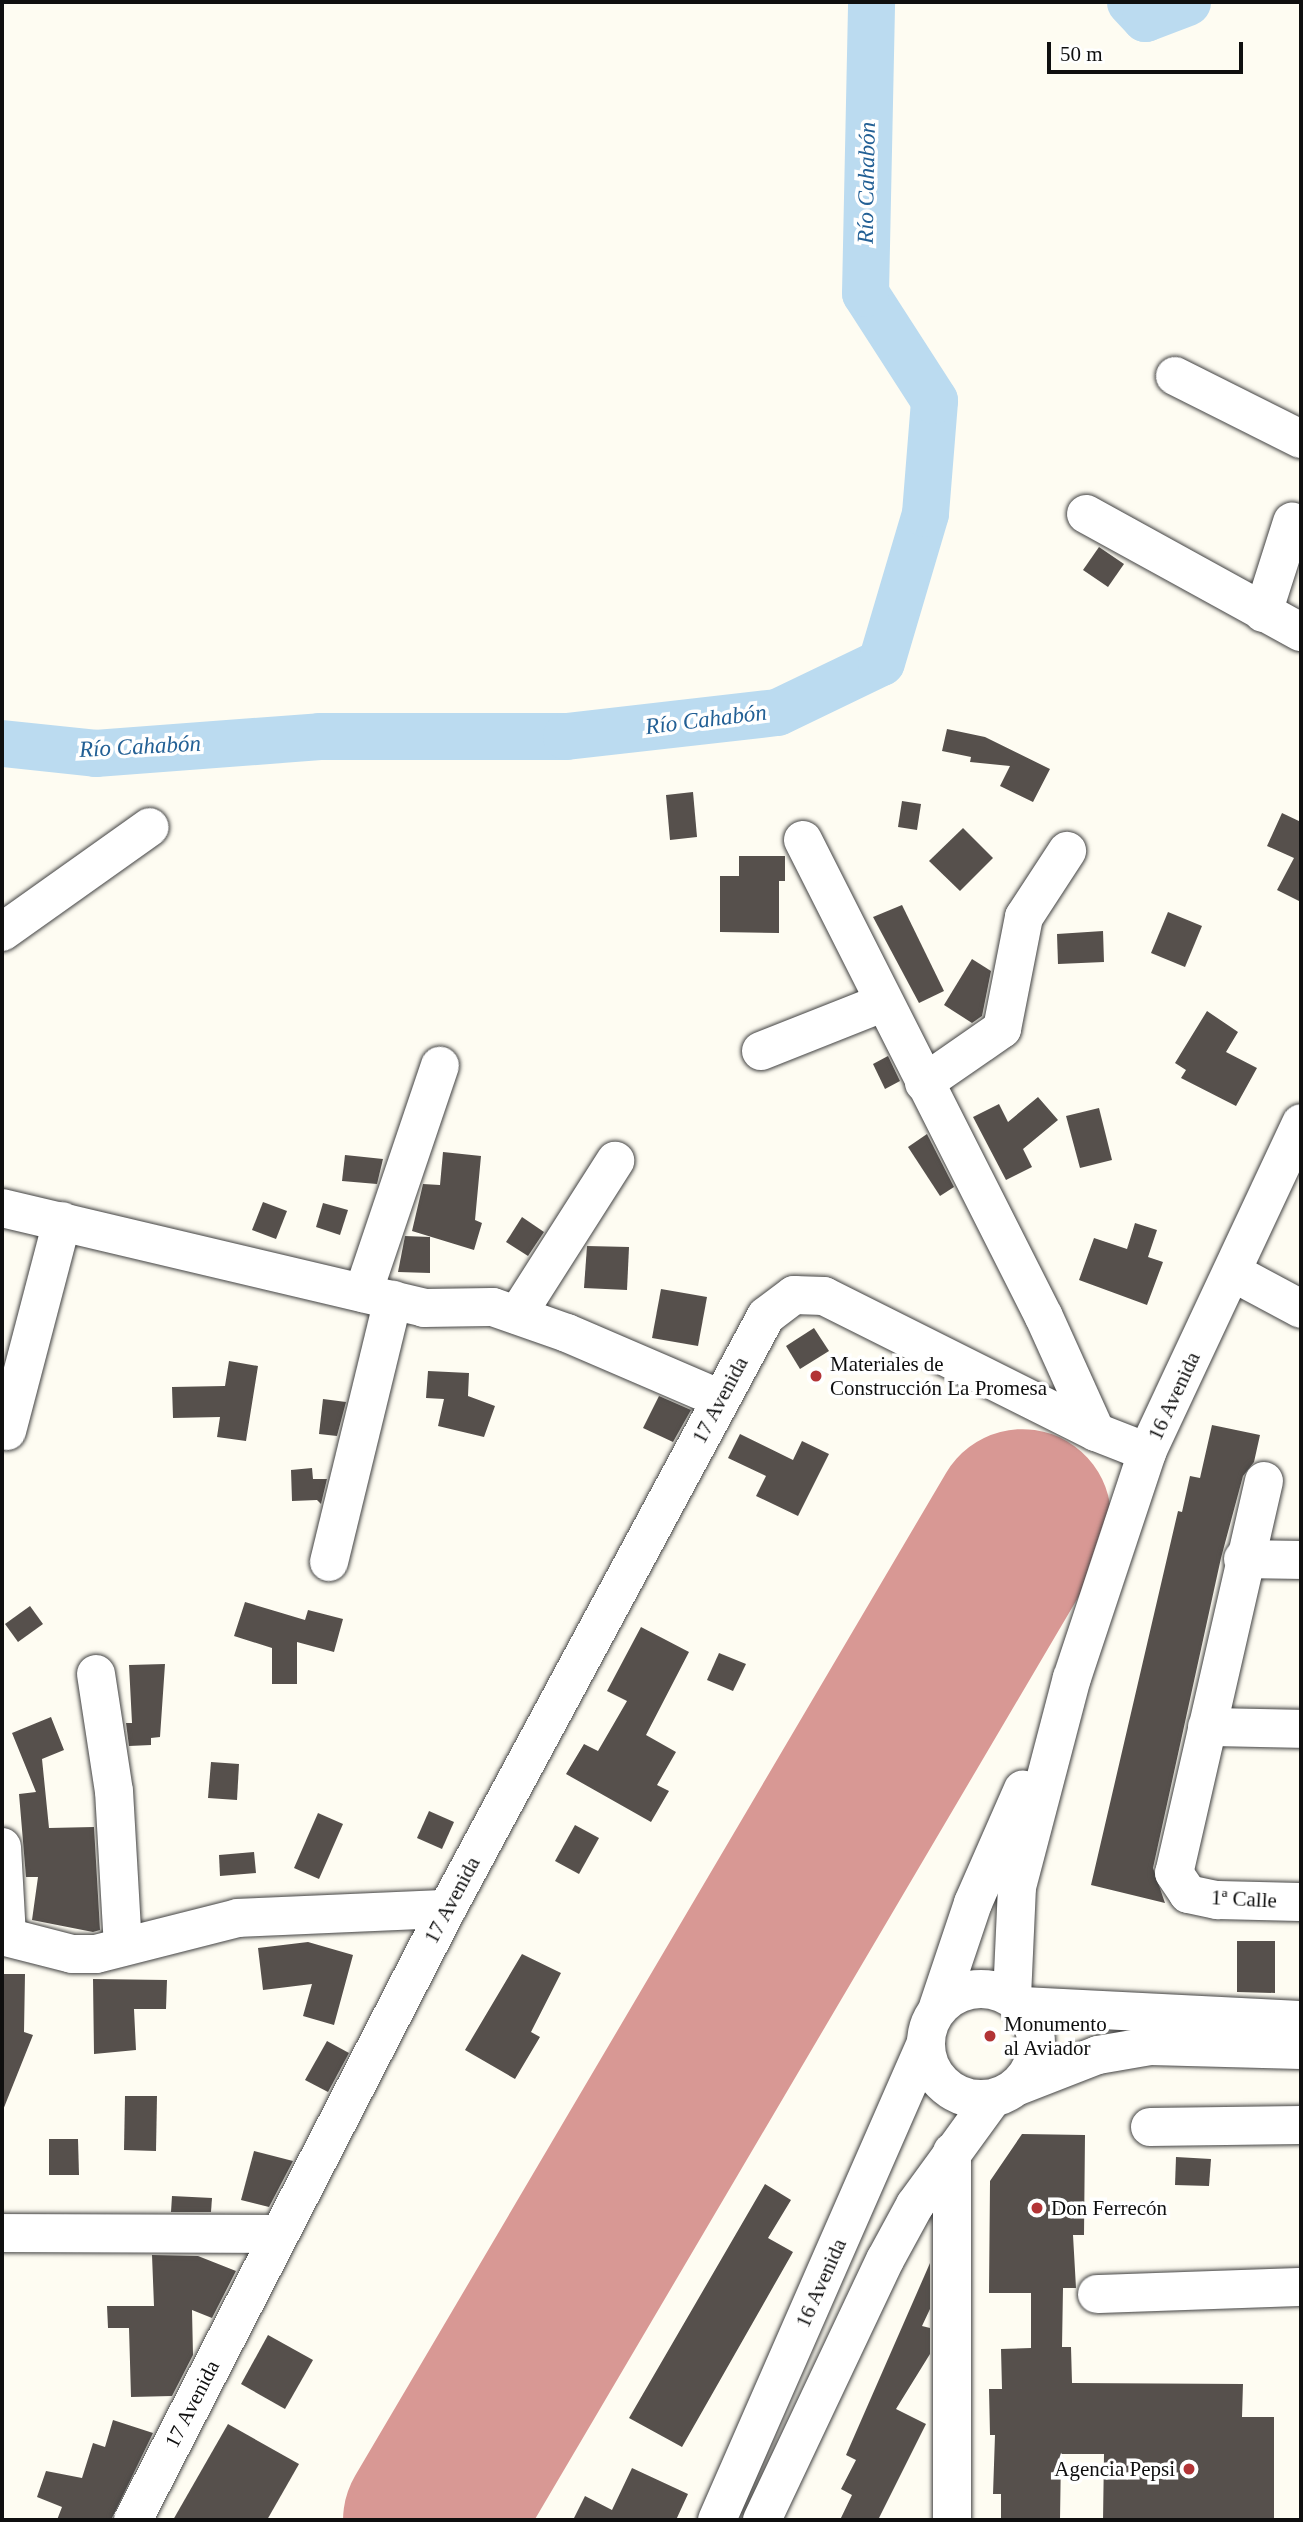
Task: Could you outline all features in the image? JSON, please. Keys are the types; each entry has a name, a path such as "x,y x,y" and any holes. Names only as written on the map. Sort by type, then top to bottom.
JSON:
{"street":[{"path":"1175,376 1301,439"},
{"path":"1086,514 1301,632"},
{"path":"1263,613 1292,522"},
{"path":"2,932 150,827"},
{"path":"803,840 882,1003 1044,1317 1096,1432 1147,1452"},
{"path":"925,1083 1002,1029 1024,917 1067,851"},
{"path":"761,1051 882,1003"},
{"path":"329,1562 378,1297 440,1066"},
{"name":"16 Avenida","path":"1017,2001 1017,1887 1072,1678 1147,1452 1232,1272 1290,1176 1301,1123"},
{"path":"517,1315 615,1161"},
{"path":"7,1206 424,1308 493,1307 720,1399"},
{"path":"7,1431 62,1221"},
{"path":"1232,1272 1301,1308"},
{"name":"17 Avenida","path":"133,2520 447,1909 766,1315 793,1296 824,1296 1096,1432"},
{"path":"1264,1481 1243,1559 1207,1727 1301,1729"},
{"path":"1243,1559 1301,1560"},
{"path":"96,1674 114,1791 123,1947"},
{"name":"16 Avenida","path":"939,2007 973,1903 1072,1678"},
{"name":"1ª Calle","path":"1207,1727 1174,1873 1188,1894 1217,1900 1301,1902"},
{"path":"2,1847 5,1937 72,1954 123,1947 238,1918 447,1909"},
{"path":"762,2520 885,2260 952,2152 1005,2092 1036,2056 1032,2020 1017,2001 997,1990 965,1990 939,2007 925,2045 939,2081 973,2099 1005,2092 1098,2055 1150,2046 1301,2050"},
{"path":"1017,2001 1301,2020"},
{"name":"16 Avenida","path":"727,2517 925,2045"},
{"path":"1150,2127 1301,2125"},
{"path":"952,2152 953,2520"},
{"path":"2,2233 279,2234"},
{"path":"1097,2294 1301,2287"}],"building":[{"path":"1099,547 1124,564 1108,587 1083,570"},
{"path":"947,729 985,737 1050,769 1033,802 1000,786 1010,766 970,762 971,757 942,751"},
{"path":"693,792 697,837 670,840 666,795"},
{"path":"902,801 921,804 917,830 898,827"},
{"path":"1282,813 1301,822 1301,902 1277,890 1294,858 1267,846"},
{"path":"963,828 993,858 960,891 929,861"},
{"path":"739,856 785,856 785,881 779,881 779,933 720,932 720,876 739,876"},
{"path":"902,905 944,991 919,1003 873,917"},
{"path":"1168,912 1202,926 1185,967 1151,953"},
{"path":"1103,931 1104,962 1058,964 1057,934"},
{"path":"972,959 991,971 982,1016 972,1023 944,1005"},
{"path":"1207,1011 1238,1032 1226,1052 1257,1068 1236,1106 1181,1078 1186,1070 1175,1063"},
{"path":"888,1056 900,1081 885,1089 873,1064"},
{"path":"1038,1097 1058,1120 1023,1149 1032,1167 1006,1180 973,1117 999,1104 1008,1122"},
{"path":"1099,1108 1112,1160 1080,1168 1066,1116"},
{"path":"927,1134 954,1187 940,1196 908,1147"},
{"path":"443,1152 481,1156 475,1220 482,1223 474,1250 412,1231 423,1184 440,1185"},
{"path":"345,1155 383,1159 377,1184 342,1181"},
{"path":"263,1202 287,1211 276,1239 252,1230"},
{"path":"323,1203 348,1210 340,1235 316,1227"},
{"path":"522,1217 544,1232 528,1256 506,1242"},
{"path":"1135,1223 1157,1230 1148,1257 1163,1262 1147,1305 1079,1280 1094,1238 1127,1249"},
{"path":"405,1236 430,1237 430,1273 398,1272"},
{"path":"587,1246 629,1247 627,1290 584,1288"},
{"path":"661,1289 707,1297 698,1346 652,1338"},
{"path":"814,1328 829,1351 800,1369 786,1346"},
{"path":"229,1361 258,1366 246,1441 217,1437 220,1417 173,1418 172,1387 225,1386"},
{"path":"428,1371 469,1373 468,1396 495,1406 484,1437 438,1426 444,1399 426,1398"},
{"path":"659,1396 691,1410 673,1442 643,1428"},
{"path":"323,1399 346,1402 337,1436 319,1434"},
{"path":"1212,1425 1260,1435 1254,1462 1243,1476 1221,1558 1153,1868 1165,1903 1091,1885 1178,1511 1182,1512 1190,1476 1200,1478"},
{"path":"740,1434 793,1460 802,1441 829,1454 798,1516 756,1496 766,1476 728,1458"},
{"path":"312,1468 313,1479 327,1479 321,1504 317,1500 292,1501 291,1470"},
{"path":"245,1602 305,1620 308,1610 343,1619 334,1652 297,1642 297,1684 272,1684 272,1648 234,1636"},
{"path":"30,1606 43,1624 18,1642 5,1624"},
{"path":"641,1627 689,1652 646,1735 676,1752 657,1785 669,1791 651,1822 566,1774 584,1744 598,1751 627,1701 607,1691"},
{"path":"719,1653 746,1664 733,1691 707,1680"},
{"path":"165,1664 160,1737 151,1738 151,1745 129,1746 126,1723 132,1723 129,1665"},
{"path":"51,1717 64,1750 42,1759 49,1828 94,1827 100,1930 93,1932 32,1920 38,1877 26,1877 19,1794 36,1792 12,1733"},
{"path":"211,1762 239,1764 237,1800 208,1798"},
{"path":"429,1811 454,1822 442,1849 417,1838"},
{"path":"318,1813 343,1824 319,1879 294,1868"},
{"path":"575,1825 599,1838 579,1874 555,1861"},
{"path":"254,1852 256,1873 220,1876 219,1855"},
{"path":"1237,1941 1275,1941 1275,1993 1237,1992"},
{"path":"308,1942 353,1955 334,2025 303,2016 312,1984 263,1990 258,1948"},
{"path":"522,1954 561,1973 531,2032 540,2037 515,2079 465,2050"},
{"path":"2,1974 25,1974 24,2032 33,2035 3,2110"},
{"path":"93,1979 167,1980 166,2009 134,2009 136,2050 94,2054"},
{"path":"327,2041 349,2053 328,2092 305,2080"},
{"path":"125,2096 157,2096 156,2151 124,2150"},
{"path":"1022,2134 1085,2135 1084,2235 1073,2235 1076,2288 1063,2288 1062,2347 1071,2347 1072,2383 1243,2384 1242,2417 1274,2417 1274,2520 1103,2520 1104,2454 1061,2454 1060,2520 1001,2520 1001,2494 993,2494 995,2435 990,2435 989,2389 1002,2389 1001,2349 1031,2348 1031,2293 989,2293 990,2181"},
{"path":"49,2139 78,2139 79,2175 49,2175"},
{"path":"254,2151 293,2161 269,2207 241,2200"},
{"path":"1176,2157 1211,2159 1209,2186 1175,2185"},
{"path":"765,2184 791,2200 768,2238 793,2252 682,2447 629,2418"},
{"path":"172,2196 212,2198 211,2212 171,2212"},
{"path":"152,2255 198,2256 236,2271 212,2318 192,2310 193,2355 172,2396 131,2397 129,2328 108,2328 107,2306 154,2306"},
{"path":"930,2263 930,2309 922,2326 930,2328 930,2354 896,2409 926,2424 878,2520 840,2520 852,2495 841,2489 856,2460 846,2455"},
{"path":"268,2335 313,2360 285,2409 241,2384"},
{"path":"113,2420 153,2433 111,2520 57,2520 62,2507 37,2497 46,2471 82,2478 93,2443 105,2447"},
{"path":"228,2424 299,2464 267,2520 173,2520"},
{"path":"632,2468 688,2494 676,2520 573,2520 585,2496 612,2510"}],"waterway":[{"name":"Río Cahabón","path":"2,743 95,753 319,736 566,736 777,712 881,662 925,513 934,400 865,293 871,2"},
{"name":"Río Cahabón","path":"1130,2 1145,18 1187,2"}],"runway":[{"path":"431,2520 1022,1517"}],"place":[{"name":"Materiales de Construcción La Promesa","path":"816,1376"},
{"name":"Monumento al Aviador","path":"990,2036"},
{"name":"Don Ferrecón","path":"1037,2208"},
{"name":"Agencia Pepsi","path":"1189,2469"}]}
